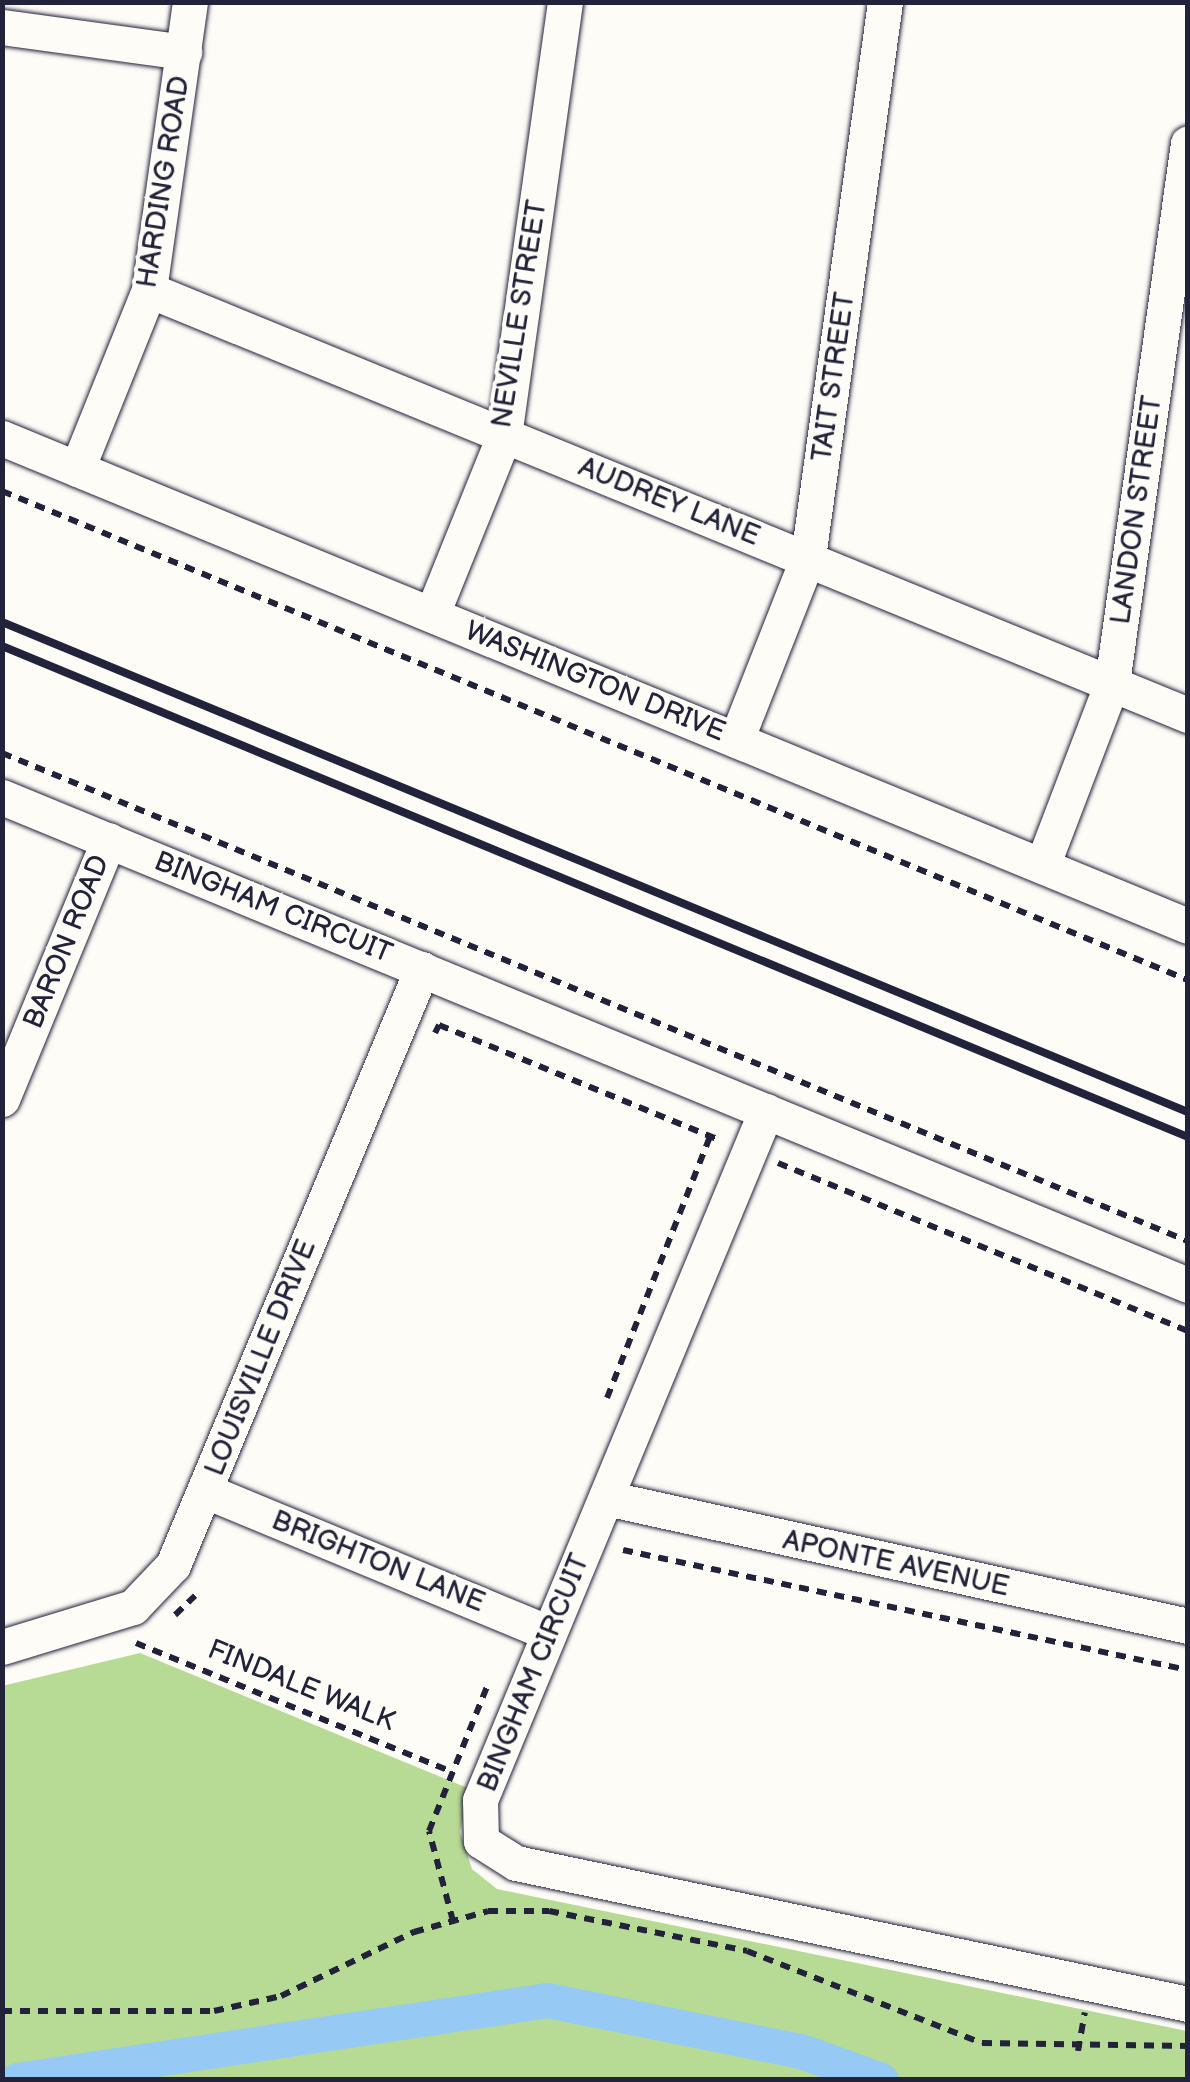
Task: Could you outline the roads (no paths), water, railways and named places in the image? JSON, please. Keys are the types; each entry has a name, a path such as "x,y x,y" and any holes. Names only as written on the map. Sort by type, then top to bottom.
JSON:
{"street":[{"name":"HARDING ROAD","path":"77,469 150,290 190,2"},
{"name":"NEVILLE STREET","path":"432,614 504,436 565,2"},
{"name":"TAIT STREET","path":"736,740 808,557 885,2"},
{"path":"2,27 184,52"},
{"name":"LANDON STREET","path":"1042,866 1112,683 1180,249 1188,143"},
{"name":"AUDREY LANE","path":"150,290 190,303 504,436 1188,715"},
{"name":"WASHINGTON DRIVE","path":"2,438 1188,926"},
{"name":"BINGHAM CIRCUIT","path":"2,797 1188,1285"},
{"name":"BARON ROAD","path":"2,1099 109,840"},
{"name":"LOUISVILLE DRIVE","path":"2,1646 104,1620 155,1592 206,1491 422,969"},
{"name":"BINGHAM CIRCUIT","path":"766,1111 480,1800 481,1841 498,1854 1188,2004"},
{"name":"BRIGHTON LANE","path":"206,1491 550,1633"},
{"name":"APONTE AVENUE","path":"606,1498 1188,1626"}],"waterway":[{"path":"17,2080 547,2000 801,2051 881,2080"}],"railway":[{"path":"2,622 1188,1112"},
{"path":"2,646 1188,1137"}]}
